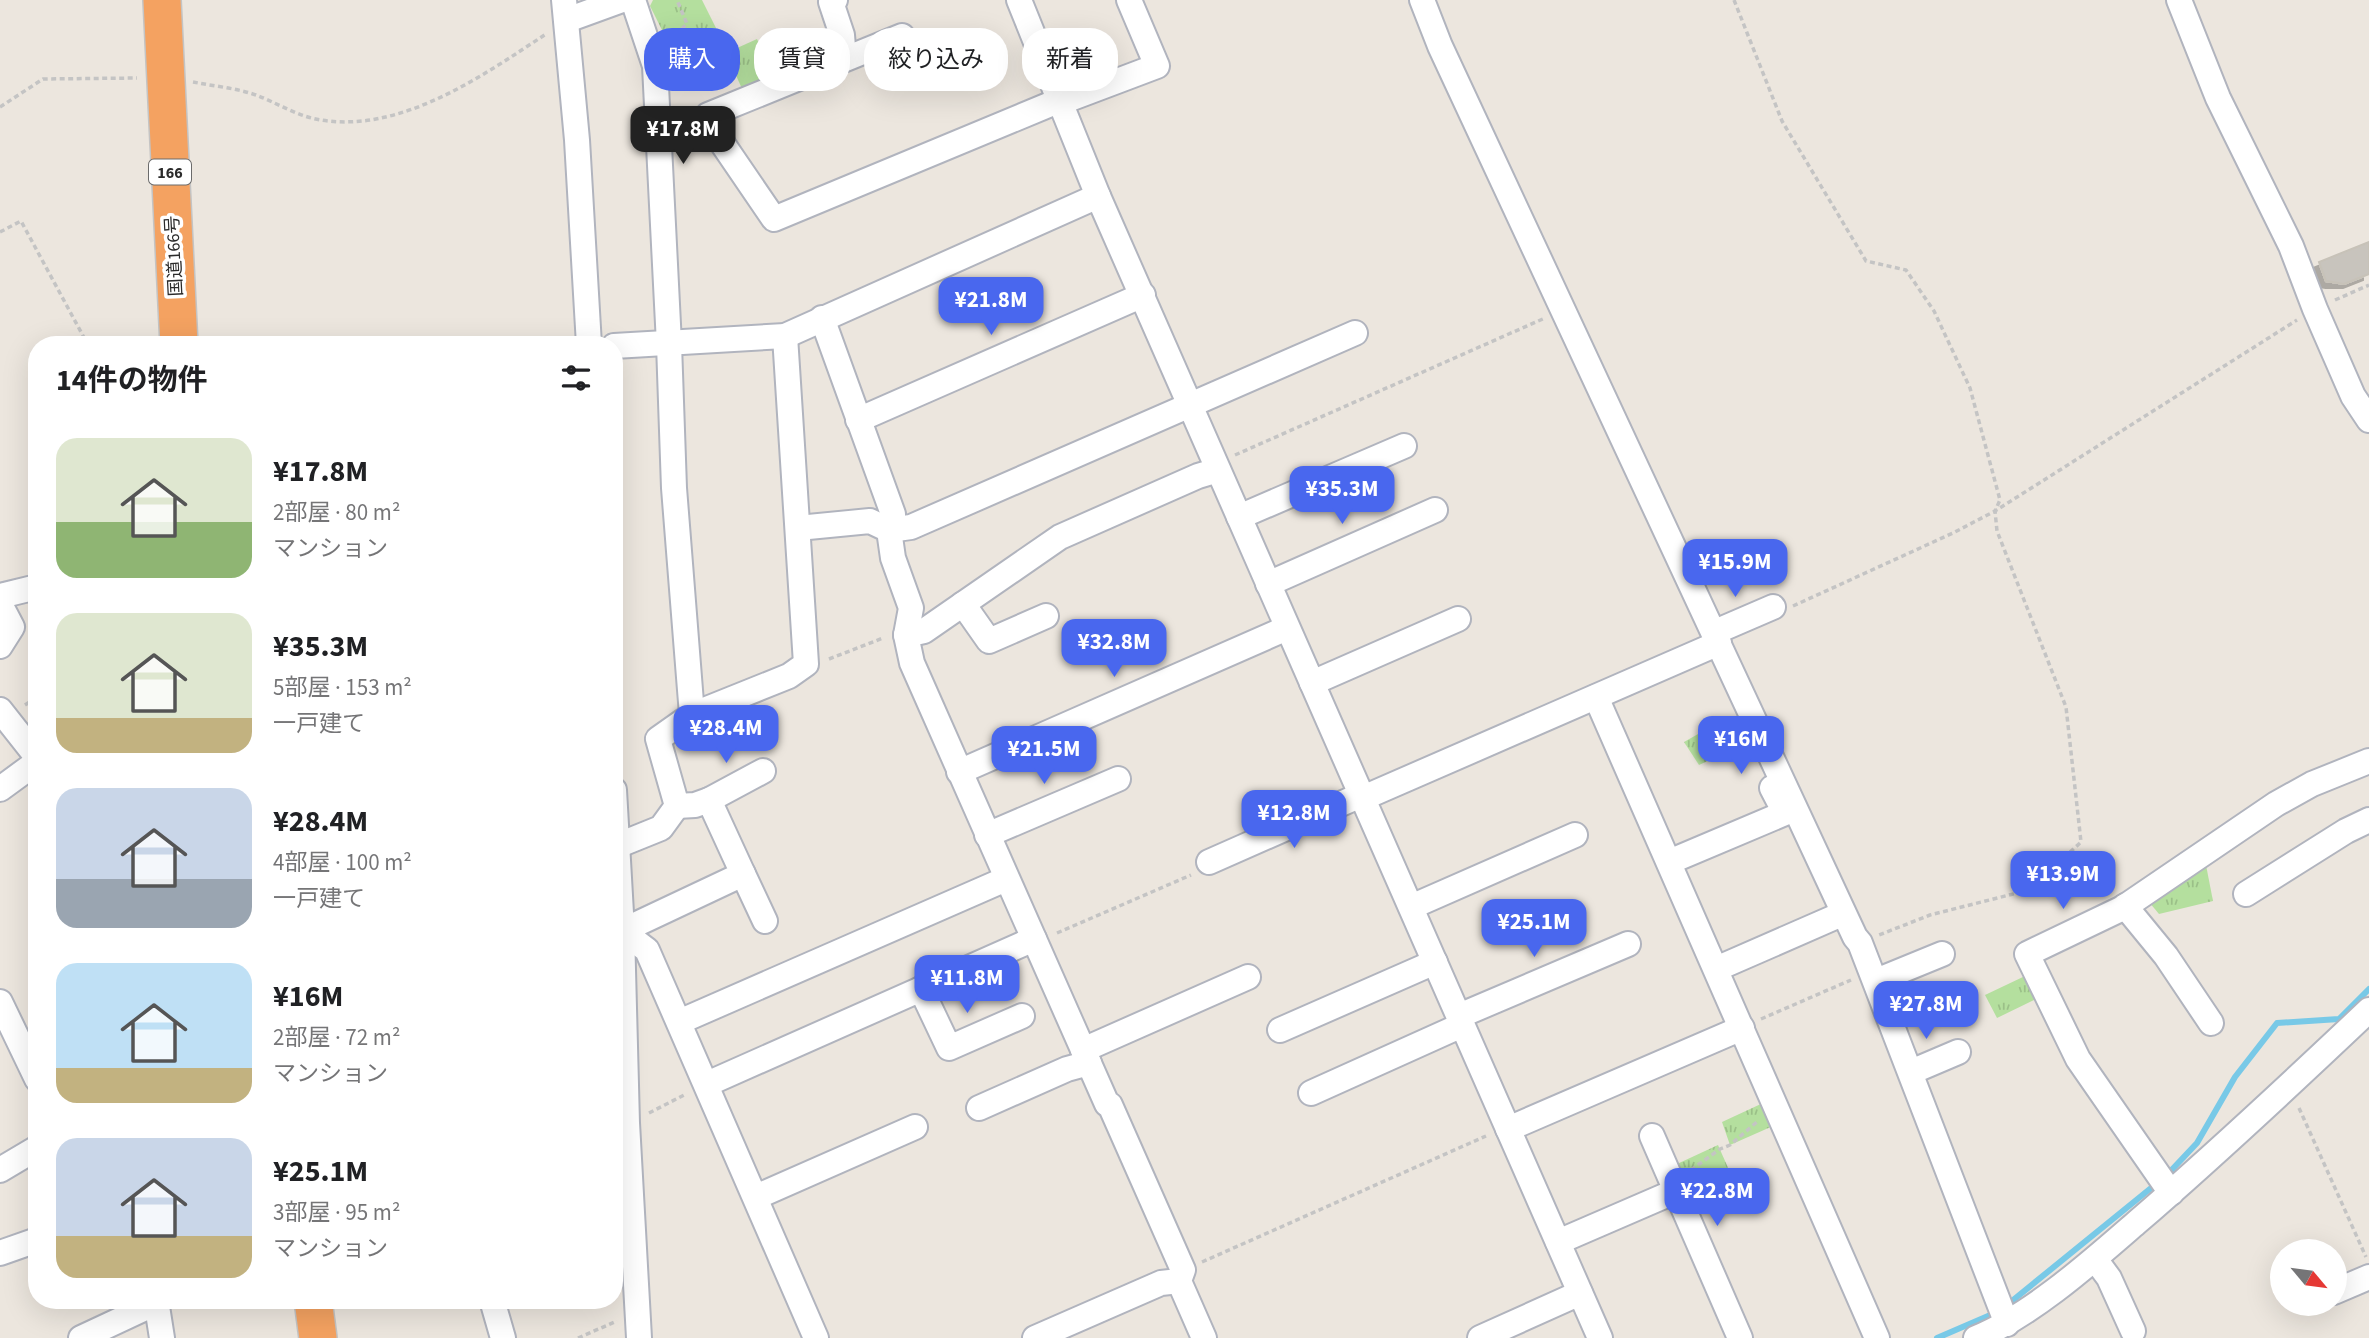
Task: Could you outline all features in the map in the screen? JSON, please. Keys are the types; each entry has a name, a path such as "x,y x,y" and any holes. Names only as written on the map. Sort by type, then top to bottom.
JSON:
{"highway":[{"name":"国道166号","path":"162,0 179,336"},
{"path":"314,1309 318,1338"}],"street":[{"path":"588,336 566,10 622,0"},
{"path":"633,0 644,32"},
{"path":"1019,0 1098,196 1600,1338"},
{"path":"766,91 708,115 774,219 1059,102 1157,66 1129,0"},
{"path":"1422,0 1440,46 1713,641 1860,943 2003,1321"},
{"path":"2179,0 2218,98 2291,246 2353,396 2369,420"},
{"path":"832,1 840,28"},
{"path":"656,91 674,488 692,715"},
{"path":"623,346 785,336 1098,196"},
{"path":"858,420 1143,295"},
{"path":"822,318 893,514 889,530 893,558 911,608 906,635 912,663 1006,879 1107,1104 1110,1105 1181,1275 1204,1338"},
{"path":"798,528 870,521 889,530 911,527 1355,334"},
{"path":"677,806 658,739 692,715 789,676 806,664 785,336"},
{"path":"1239,517 1404,446"},
{"path":"906,635 924,631 1060,537 1198,476 1218,470"},
{"path":"1268,584 1435,510"},
{"path":"0,596 28,589"},
{"path":"0,604 12,627 0,646"},
{"path":"963,604 989,641 1046,616"},
{"path":"1209,862 1596,697 1713,641 1773,607"},
{"path":"1312,683 1458,619"},
{"path":"960,772 1287,628"},
{"path":"1669,862 1784,813 1713,641"},
{"path":"1596,697 1877,1338"},
{"path":"0,710 28,747"},
{"path":"2164,1184 2078,1059 2027,954 2125,906 2276,804 2312,784 2369,761"},
{"path":"0,789 28,766"},
{"path":"677,806 695,805 709,800 763,771"},
{"path":"987,835 1118,779"},
{"path":"709,800 765,921"},
{"path":"623,844 661,828 677,806"},
{"path":"2246,894 2346,831 2369,820"},
{"path":"1411,907 1575,835"},
{"path":"623,930 743,874"},
{"path":"679,1022 1006,879"},
{"path":"2125,906 2166,956 2211,1023"},
{"path":"1716,969 1835,917"},
{"path":"623,931 647,950 816,1338"},
{"path":"707,1084 1035,941"},
{"path":"1311,1093 1628,944"},
{"path":"1874,976 1942,954"},
{"path":"1280,1030 1435,962"},
{"path":"623,969 627,1124 639,1338"},
{"path":"979,1108 1067,1069 1086,1056 1248,977"},
{"path":"922,989 949,1048 1022,1016"},
{"path":"0,1002 28,1060"},
{"path":"1976,1338 2095,1259 2164,1184 2289,1086 2369,1010"},
{"path":"1507,1128 1742,1027"},
{"path":"1910,1072 1958,1052"},
{"path":"756,1197 915,1127"},
{"path":"1652,1136 1740,1338"},
{"path":"0,1170 28,1153"},
{"path":"1558,1242 1673,1185"},
{"path":"0,1253 28,1243"},
{"path":"2095,1259 2109,1278 2133,1331"},
{"path":"1035,1338 1181,1275"},
{"path":"2347,1286 2369,1277"},
{"path":"1480,1338 1580,1293"},
{"path":"81,1338 141,1309"},
{"path":"157,1309 162,1338"},
{"path":"495,1309 503,1338"}],"path":[{"path":"677,0 687,24 682,28"},
{"path":"1734,0 1782,121 1866,261 1906,270 1934,311 1970,388 2000,500 1995,511 1997,531 2066,707 2081,842 2029,890 1930,915 1860,943"},
{"path":"0,107 43,79 165,77 253,94 319,120 356,122 418,108 478,79 566,10"},
{"path":"0,232 21,221 83,336"},
{"path":"1773,607 1779,612 1953,533 1995,511 2315,309 2369,285"},
{"path":"1218,470 1230,457 1563,310"},
{"path":"806,664 827,660 877,638 906,635"},
{"path":"1035,941 1208,868 1209,862"},
{"path":"1742,1027 1874,976"},
{"path":"627,1124 707,1084"},
{"path":"2289,1086 2365,1257 2369,1277"},
{"path":"1673,1185 1720,1149 1730,1145 1767,1112 1777,1108"},
{"path":"1181,1275 1507,1128"},
{"path":"578,1338 617,1321"}],"green space":[{"path":"653,0 702,0 716,28 661,28 650,6"},
{"path":"754,40 754,86 743,91 740,84 740,47"},
{"path":"1728,717 1740,746 1699,765 1684,742"},
{"path":"2206,865 2213,901 2159,914 2149,902"},
{"path":"2025,976 2036,999 1997,1018 1985,995"},
{"path":"1763,1103 1773,1126 1730,1145 1722,1122"},
{"path":"1718,1145 1729,1170 1688,1189 1677,1164"}],"building":[{"path":"2369,242 2369,274 2344,284 2326,281 2319,262"}],"waterway":[{"path":"2165,1177 2197,1143 2235,1077 2277,1023 2339,1019 2369,989"},
{"path":"2007,1305 2156,1184"},
{"path":"1937,1338 1995,1313"}]}
